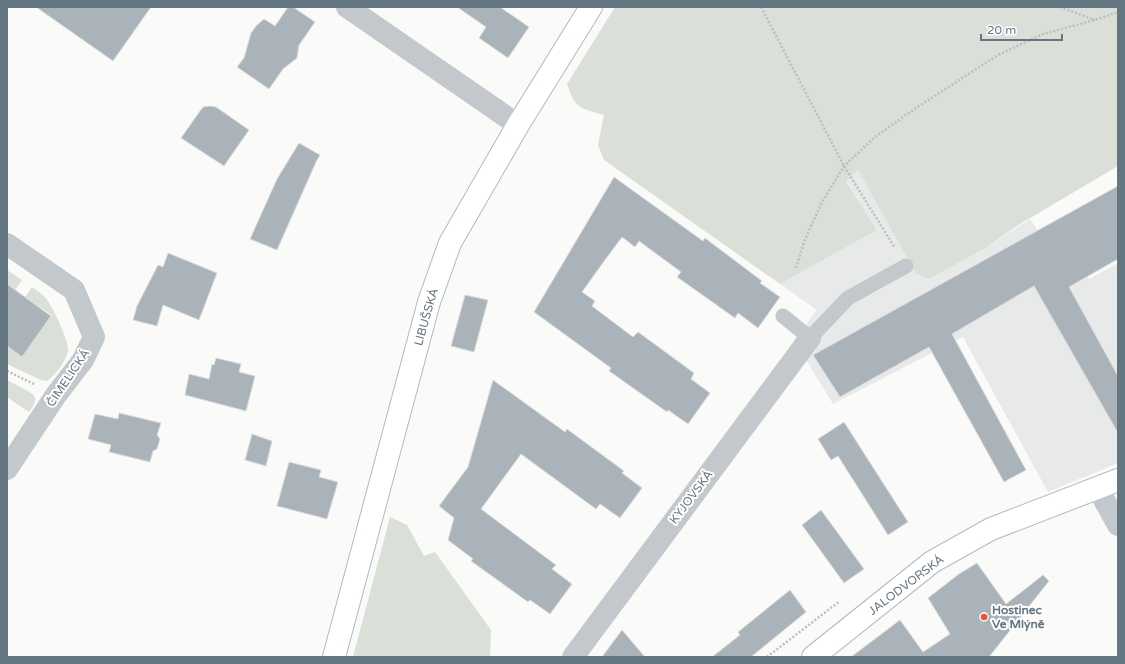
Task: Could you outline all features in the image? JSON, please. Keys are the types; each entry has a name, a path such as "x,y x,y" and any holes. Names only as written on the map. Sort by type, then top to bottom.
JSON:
{"street":[{"path":"347,7 518,126"},
{"name":"LIBUŠSKÁ","path":"334,657 429,302 450,243 518,126 591,7"},
{"name":"ČIMELICKÁ","path":"7,244 74,290 94,337 83,360 56,395 7,469"},
{"name":"KYJOVSKÁ","path":"573,657 810,338"},
{"name":"JALODVORSKÁ","path":"813,657 932,562 991,529 1118,480"},
{"path":"1097,487 1118,525"}],"lane":[{"path":"783,316 810,338 848,298 906,266"}],"path":[{"path":"761,7 844,166 906,266"},
{"path":"1060,7 1096,20"},
{"path":"796,268 804,242 821,204 844,166 875,137 916,108 998,55 1042,34 1096,20 1118,12"},
{"path":"7,371 56,395"}],"shaded area":[{"path":"615,7 1118,7 1118,166 1020,224 985,248 929,279 916,274 858,170 846,181 877,230 780,284 604,160 598,145 604,115 584,109 576,103 567,84"},
{"path":"858,170 916,274 928,279 985,248 1030,219 1038,231 1089,279 1118,263 1118,463 1048,492 963,337 833,404 794,340 817,310 780,284 877,230 846,180"},
{"path":"7,270 22,280 15,290 7,285"},
{"path":"32,287 48,301 60,323 68,346 67,355 63,364 47,381 41,380 7,364 7,346 22,357 52,315 25,297"},
{"path":"7,380 33,394 35,401 29,412 7,397"},
{"path":"390,517 407,525 424,556 435,552 491,630 490,657 353,657"}],"building":[{"path":"36,7 151,7 113,61"},
{"path":"288,7 293,7 315,22 299,45 297,58 283,69 269,89 237,67 244,58 251,33 256,26 264,19 275,26"},
{"path":"457,7 500,7 529,27 508,58 479,38 486,27"},
{"path":"203,107 216,107 249,130 224,166 181,138"},
{"path":"299,143 320,155 277,250 250,239 277,179"},
{"path":"614,177 703,241 705,238 762,281 760,283 780,297 758,328 738,313 735,318 677,277 681,272 639,241 635,247 622,237 602,264 582,292 595,301 592,306 633,337 638,332 694,373 691,379 710,393 688,424 668,410 667,412 609,371 611,368 534,312"},
{"path":"1118,186 1118,259 1069,287 1118,376 1118,433 1034,286 952,334 1026,470 1004,482 929,347 840,397 813,355"},
{"path":"168,253 217,273 199,320 163,305 157,326 133,320 137,306 158,265 163,267"},
{"path":"7,284 51,316 22,357 7,346"},
{"path":"465,295 488,300 474,352 451,346"},
{"path":"216,358 241,364 239,372 255,376 246,411 185,395 189,374 209,379 212,364 214,365"},
{"path":"493,380 565,432 567,429 624,471 622,473 642,488 620,518 600,504 596,509 521,454 481,509 556,565 552,569 572,584 550,614 530,600 528,602 471,561 473,559 448,540 454,518 439,506 468,467"},
{"path":"119,413 161,423 157,435 160,439 157,449 153,451 150,462 109,452 111,445 88,439 95,414 118,419"},
{"path":"844,422 908,522 888,535 838,456 831,460 818,439"},
{"path":"252,434 272,441 266,466 245,460"},
{"path":"289,462 321,470 319,477 338,482 327,519 277,506"},
{"path":"821,510 864,569 844,583 802,525"},
{"path":"977,563 1006,604 1043,575 1049,581 989,657 851,657 900,620 923,652 950,634 928,598 959,574"},
{"path":"790,590 806,612 751,657 712,657 740,635 738,632"},
{"path":"622,630 645,657 602,657"}],"place":[{"name":"Hostinec Ve Mlýně","path":"984,617"}]}
